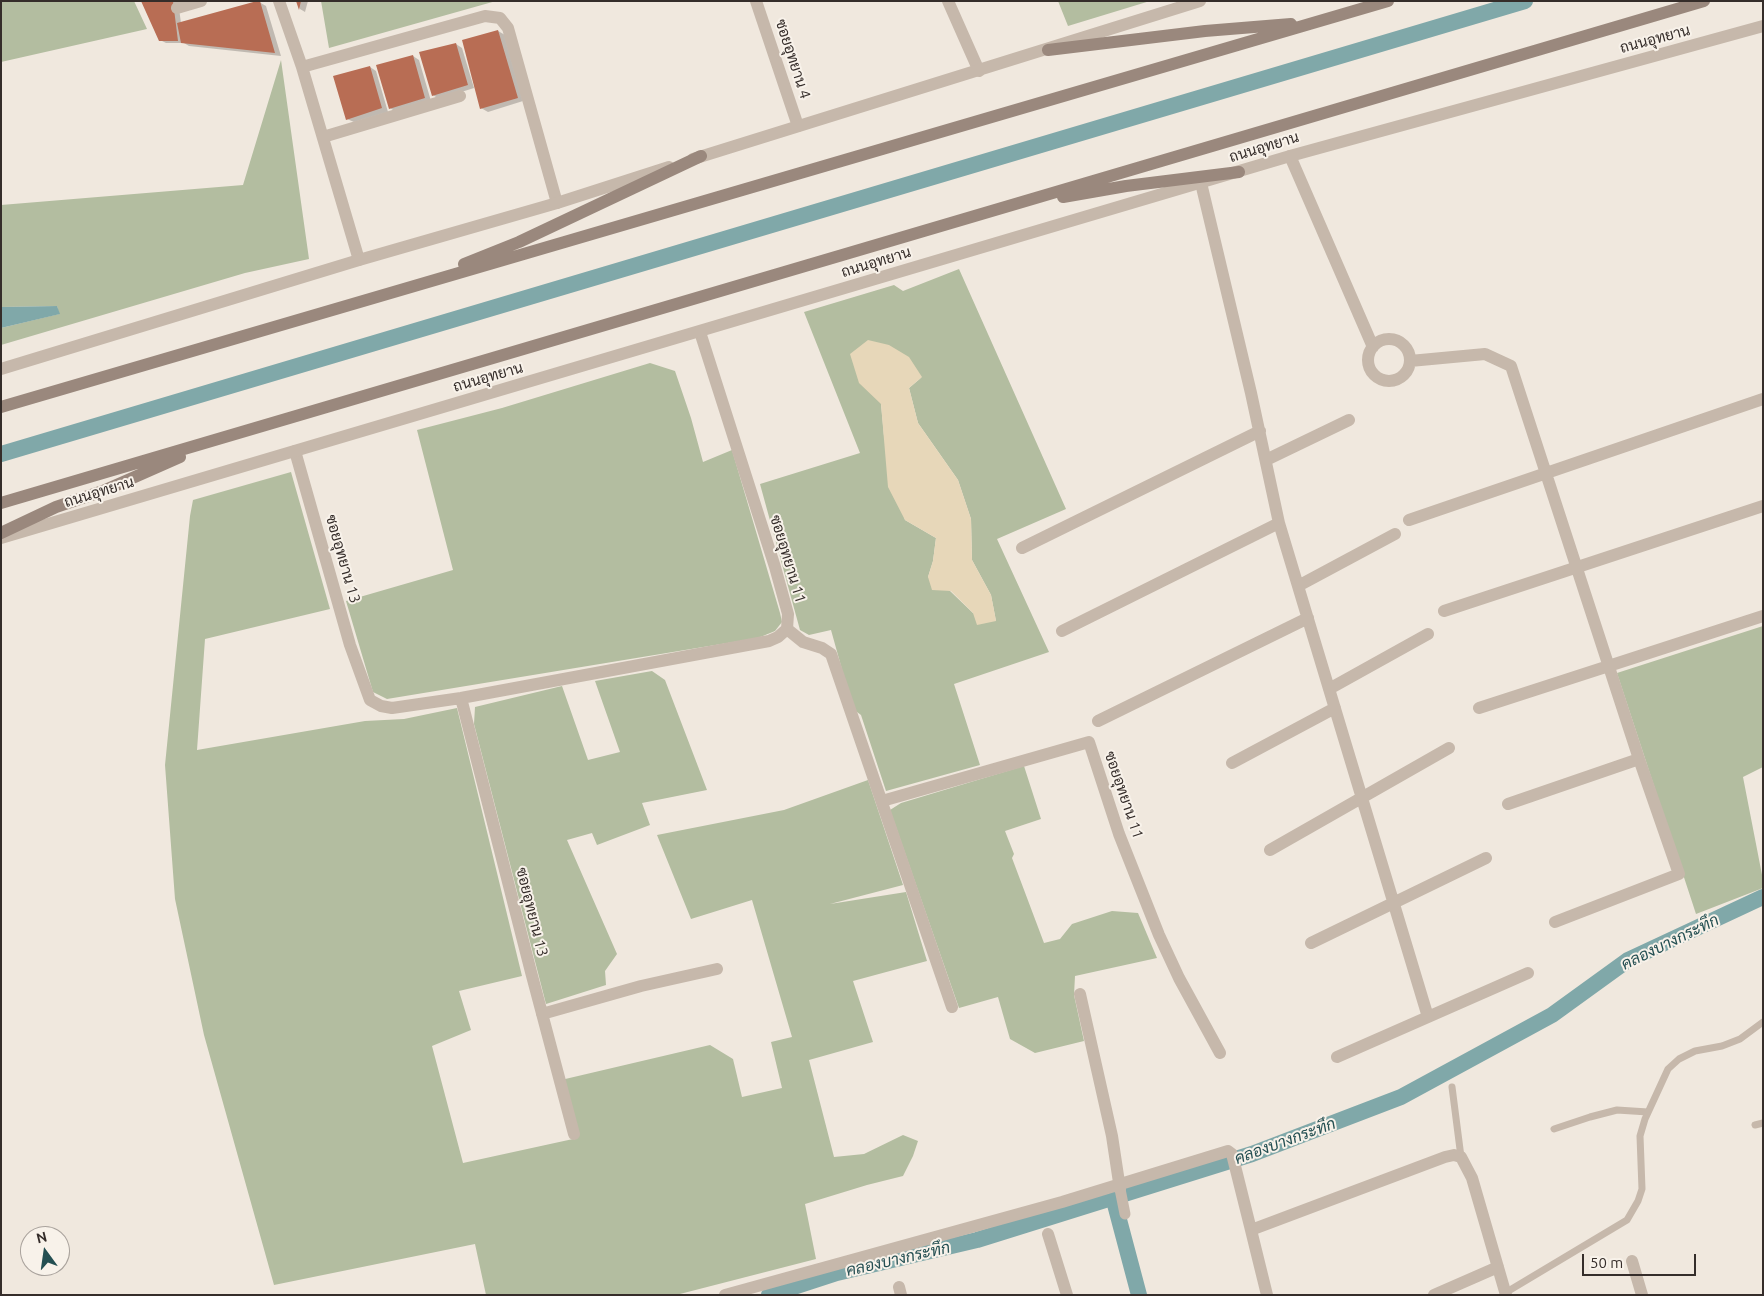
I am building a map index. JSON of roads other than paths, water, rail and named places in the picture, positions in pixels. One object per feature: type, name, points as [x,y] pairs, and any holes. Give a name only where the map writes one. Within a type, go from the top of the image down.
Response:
[{"type":"main road","points":[[1,407],[1388,1]]},
{"type":"main road","name":"ถนนอุทยาน","points":[[1,502],[1704,1]]},
{"type":"main road","points":[[1048,50],[1205,31],[1316,22]]},
{"type":"main road","points":[[401,290],[519,242],[701,156]]},
{"type":"main road","points":[[1003,208],[1126,186],[1239,172]]},
{"type":"main road","points":[[1,533],[56,507],[103,491],[178,458],[259,426]]},
{"type":"street","points":[[177,8],[201,1]]},
{"type":"street","points":[[279,1],[302,67],[359,260]]},
{"type":"street","name":"ซอยอุทยาน 4","points":[[756,1],[798,126]]},
{"type":"street","points":[[948,1],[979,71]]},
{"type":"street","points":[[1,369],[359,260],[557,203],[701,156],[1048,50],[1200,1]]},
{"type":"street","points":[[302,67],[485,16],[500,18],[508,28],[557,203]]},
{"type":"street","name":"ถนนอุทยาน","points":[[1,538],[1290,156],[1763,26]]},
{"type":"street","points":[[323,137],[460,96]]},
{"type":"street","points":[[1290,156],[1372,348]]},
{"type":"street","points":[[1201,183],[1260,431],[1279,523],[1428,1017]]},
{"type":"street","name":"ซอยอุทยาน 11","points":[[700,332],[775,567],[788,614],[787,629]]},
{"type":"street","points":[[1388,339],[1398,341],[1406,346],[1410,355],[1410,365],[1406,373],[1398,379],[1389,381],[1380,379],[1373,373],[1369,365],[1369,356],[1372,348],[1379,342],[1388,339]]},
{"type":"street","points":[[1410,361],[1485,354],[1511,366],[1678,874],[1555,922]]},
{"type":"street","points":[[1409,520],[1763,399]]},
{"type":"street","points":[[1266,460],[1349,420]]},
{"type":"street","points":[[1022,548],[1260,431]]},
{"type":"street","name":"ซอยอุทยาน 13","points":[[295,451],[350,645],[370,700],[381,706],[392,708],[461,698],[769,641],[778,637],[787,629]]},
{"type":"street","points":[[1444,611],[1763,506]]},
{"type":"street","points":[[1062,631],[1279,523]]},
{"type":"street","points":[[1298,586],[1394,534]]},
{"type":"street","points":[[1479,708],[1763,616]]},
{"type":"street","points":[[1098,721],[1308,618]]},
{"type":"street","points":[[787,629],[803,642],[822,648],[830,654],[952,1007]]},
{"type":"street","points":[[1329,689],[1428,634]]},
{"type":"street","name":"ซอยอุทยาน 13","points":[[461,698],[574,1134]]},
{"type":"street","points":[[1232,762],[1335,708]]},
{"type":"street","name":"ซอยอุทยาน 11","points":[[882,801],[1089,742],[1119,834],[1159,934],[1179,978],[1220,1053]]},
{"type":"street","points":[[1270,850],[1449,748]]},
{"type":"street","points":[[1508,804],[1639,759]]},
{"type":"street","points":[[1311,943],[1486,858]]},
{"type":"street","points":[[542,1014],[641,986],[717,968]]},
{"type":"street","points":[[1337,1057],[1528,973]]},
{"type":"street","points":[[1080,994],[1112,1136],[1125,1214]]},
{"type":"street","points":[[726,1295],[1120,1186],[1228,1151],[1233,1159],[1267,1295]]},
{"type":"street","points":[[1251,1230],[1444,1157],[1454,1155],[1462,1158],[1468,1167],[1505,1294]]},
{"type":"street","points":[[1048,1234],[1067,1295]]},
{"type":"street","points":[[1632,1261],[1642,1295]]},
{"type":"street","points":[[1434,1295],[1498,1267]]},
{"type":"lane","points":[[1505,1294],[1627,1220],[1638,1202],[1642,1189],[1640,1136],[1648,1112],[1668,1069],[1679,1059],[1695,1051],[1722,1046],[1740,1039],[1763,1022]]},
{"type":"lane","points":[[1452,1087],[1462,1158]]},
{"type":"lane","points":[[1554,1129],[1617,1110],[1648,1112]]},
{"type":"water","points":[[57,306],[60,314],[1,328],[1,307]]},
{"type":"waterway","points":[[1,454],[1525,1]]},
{"type":"waterway","name":"คลองบางกระทึก","points":[[769,1295],[837,1273],[977,1240],[1252,1154],[1401,1097],[1552,1015],[1628,960],[1763,897]]},
{"type":"waterway","points":[[1113,1197],[1139,1295]]}]
